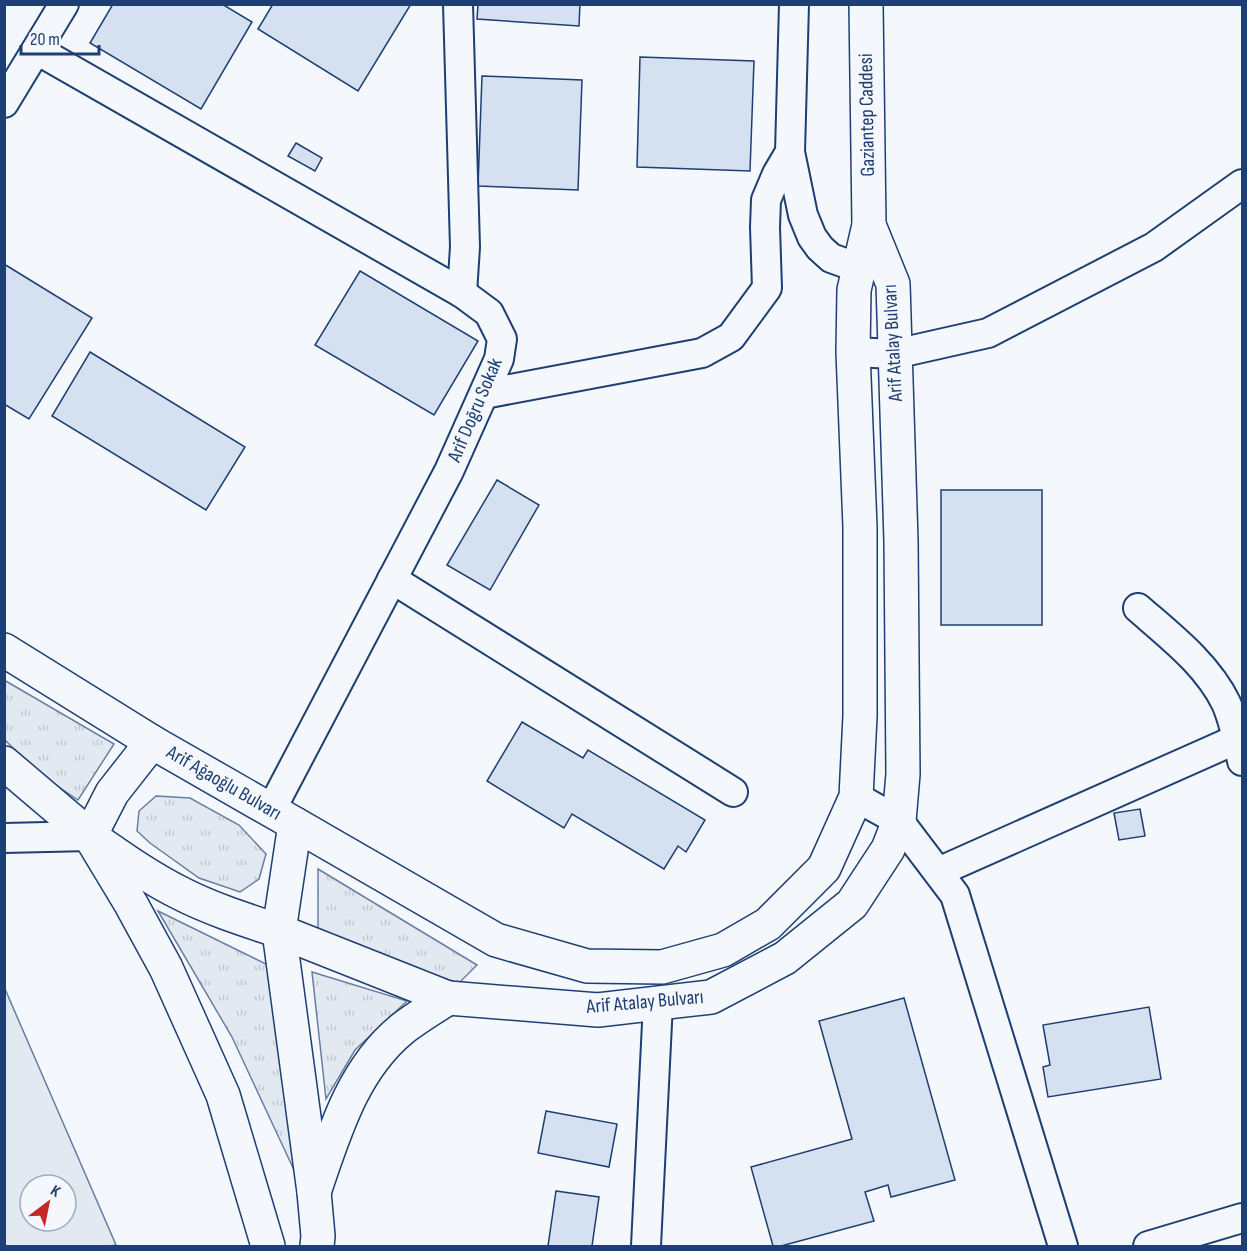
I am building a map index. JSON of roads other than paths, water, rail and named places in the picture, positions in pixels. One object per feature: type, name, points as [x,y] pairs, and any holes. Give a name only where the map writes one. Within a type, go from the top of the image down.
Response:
[{"type":"main road","name":"Gaziantep Caddesi","points":[[866,4],[869,225]]},
{"type":"main road","name":"Arif Atalay Bulvarı","points":[[283,817],[496,940],[587,966],[662,966],[723,950],[768,924],[824,868],[856,797],[860,716],[860,539],[853,352],[855,290],[869,225]]},
{"type":"main road","name":"Arif Atalay Bulvarı","points":[[90,836],[138,869],[181,893],[448,998],[598,1010],[658,1003],[711,996],[785,958],[852,904],[888,849],[899,821],[903,774],[901,553],[893,284],[869,225]]},
{"type":"main road","name":"Arif Ağaoğlu Bulvarı","points":[[4,650],[152,742],[283,817],[279,931],[314,1192],[317,1246]]},
{"type":"main road","points":[[90,836],[112,793],[152,742]]},
{"type":"main road","points":[[4,763],[90,836],[166,968],[223,1095],[268,1246]]},
{"type":"main road","points":[[314,1192],[344,1107],[356,1085],[374,1060],[401,1030],[448,998]]},
{"type":"street","points":[[8,90],[37,50],[64,4]]},
{"type":"street","points":[[458,4],[465,247],[462,293]]},
{"type":"street","points":[[794,4],[790,152],[803,215],[812,237],[820,248],[831,258],[859,268]]},
{"type":"street","name":"Arif Doğru Sokak","points":[[37,50],[462,293],[489,313],[502,339],[499,359],[450,471],[392,579],[283,817]]},
{"type":"street","points":[[484,394],[702,353],[730,337],[767,288],[766,200],[790,152]]},
{"type":"street","points":[[853,352],[895,354],[988,333],[1154,247],[1242,184]]},
{"type":"street","points":[[392,579],[733,792]]},
{"type":"street","points":[[938,872],[1239,750],[1226,704],[1211,679],[1179,643],[1138,608]]},
{"type":"street","points":[[856,797],[899,821],[955,895],[1063,1246]]},
{"type":"street","points":[[4,838],[90,836]]},
{"type":"street","points":[[646,1246],[658,1003]]},
{"type":"street","points":[[1148,1246],[1242,1218]]}]
